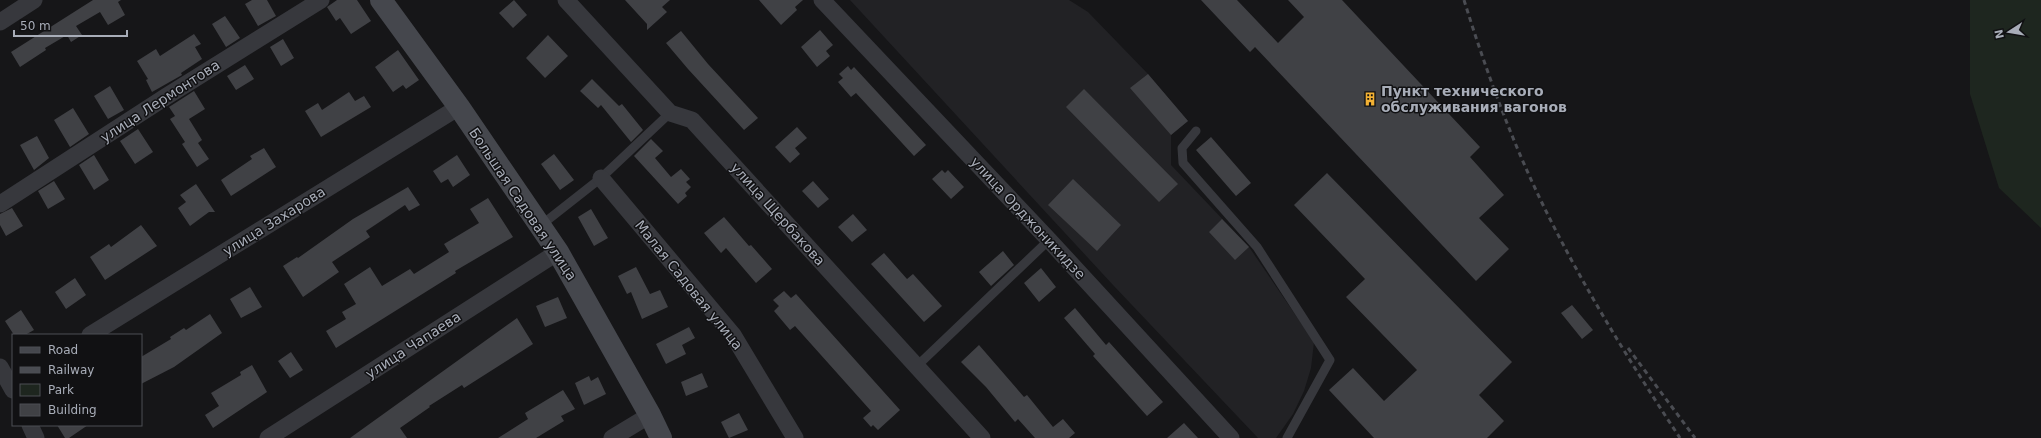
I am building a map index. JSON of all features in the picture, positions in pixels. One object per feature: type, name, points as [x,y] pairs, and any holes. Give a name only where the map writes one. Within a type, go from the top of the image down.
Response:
[{"type":"main road","name":"Большая Садовая улица","points":[[381,0],[459,107],[558,252],[650,415],[661,438]]},
{"type":"street","points":[[0,22],[34,0]]},
{"type":"street","name":"улица Лермонтова","points":[[0,204],[167,96],[321,0]]},
{"type":"street","name":"улица Щербакова","points":[[566,0],[670,113],[692,120],[982,438]]},
{"type":"street","name":"улица Орджоникидзе","points":[[822,0],[1049,240],[1231,438]]},
{"type":"street","name":"улица Захарова","points":[[92,334],[459,107]]},
{"type":"street","name":"Малая Садовая улица","points":[[601,178],[733,335],[795,438]]},
{"type":"street","name":"улица Чапаева","points":[[268,438],[558,252]]},
{"type":"street","points":[[0,367],[9,387]]},
{"type":"street","points":[[612,438],[650,415]]},
{"type":"street","points":[[30,426],[36,438]]},
{"type":"lane","points":[[540,226],[601,178],[670,113]]},
{"type":"lane","points":[[1196,131],[1182,148],[1183,163],[1257,247],[1330,360],[1287,438]]},
{"type":"lane","points":[[917,366],[1049,240]]},
{"type":"shaded area","points":[[850,0],[1069,0],[1088,12],[1148,74],[1188,121],[1171,135],[1171,165],[1249,247],[1314,342],[1311,368],[1304,391],[1293,414],[1276,438],[1258,438],[1113,285]]},
{"type":"green space","points":[[1970,0],[2041,0],[2041,228],[1999,188],[1970,94]]},
{"type":"building","points":[[93,0],[121,0],[118,2],[125,15],[108,25],[100,12],[76,26],[82,35],[71,42],[67,35],[45,48],[46,50],[20,67],[11,52]]},
{"type":"building","points":[[252,0],[267,0],[276,16],[258,26],[245,4]]},
{"type":"building","points":[[337,0],[357,0],[371,21],[351,34],[340,18],[336,21],[327,7]]},
{"type":"building","points":[[514,0],[527,15],[513,28],[499,13]]},
{"type":"building","points":[[625,0],[670,0],[662,7],[667,12],[647,30],[647,24]]},
{"type":"building","points":[[759,0],[803,0],[795,7],[797,10],[781,25]]},
{"type":"building","name":"Пункт технического обслуживания вагонов","points":[[1201,0],[1237,0],[1278,43],[1304,17],[1288,0],[1342,0],[1480,147],[1470,157],[1504,195],[1479,218],[1509,249],[1476,281],[1255,47],[1250,52]]},
{"type":"building","points":[[225,16],[240,38],[226,47],[212,24]]},
{"type":"building","points":[[820,30],[833,45],[826,51],[830,56],[817,67],[801,47]]},
{"type":"building","points":[[681,31],[708,64],[758,118],[744,130],[666,43]]},
{"type":"building","points":[[194,34],[201,44],[195,47],[202,59],[181,73],[182,75],[152,92],[146,80],[148,79],[137,61],[156,49],[160,56]]},
{"type":"building","points":[[548,35],[568,56],[545,78],[526,58]]},
{"type":"building","points":[[283,39],[294,58],[281,66],[270,47]]},
{"type":"building","points":[[398,50],[419,80],[406,89],[403,85],[393,92],[375,67]]},
{"type":"building","points":[[245,65],[254,79],[236,90],[227,76]]},
{"type":"building","points":[[848,66],[851,70],[854,67],[926,145],[914,156],[856,93],[851,97],[838,82],[843,78],[839,74]]},
{"type":"building","points":[[1148,74],[1188,121],[1171,135],[1130,88]]},
{"type":"building","points":[[592,79],[619,106],[622,104],[643,130],[631,142],[601,105],[598,108],[580,91]]},
{"type":"building","points":[[110,86],[124,110],[108,119],[94,96]]},
{"type":"building","points":[[1084,89],[1178,184],[1159,202],[1066,107]]},
{"type":"building","points":[[194,91],[205,109],[189,119],[202,140],[198,143],[209,159],[197,167],[182,144],[185,142],[170,119],[175,116],[169,107]]},
{"type":"building","points":[[349,92],[355,101],[364,96],[371,107],[321,137],[305,111],[318,103],[322,110]]},
{"type":"building","points":[[73,108],[89,134],[70,147],[54,120]]},
{"type":"building","points":[[797,127],[807,138],[795,148],[800,154],[790,163],[775,147]]},
{"type":"building","points":[[138,129],[153,152],[135,164],[120,141]]},
{"type":"building","points":[[37,136],[49,158],[34,170],[20,145]]},
{"type":"building","points":[[1211,137],[1251,183],[1236,196],[1196,150]]},
{"type":"building","points":[[651,139],[663,151],[655,158],[671,177],[681,169],[690,179],[686,182],[691,187],[685,193],[687,196],[678,204],[634,156]]},
{"type":"building","points":[[264,148],[276,167],[231,196],[221,180],[252,159],[250,156]]},
{"type":"building","points":[[554,154],[574,180],[560,190],[541,164]]},
{"type":"building","points":[[94,155],[109,180],[94,190],[79,165]]},
{"type":"building","points":[[457,155],[470,175],[453,187],[448,179],[441,183],[433,171]]},
{"type":"building","points":[[942,170],[945,173],[948,170],[964,187],[951,199],[932,179]]},
{"type":"building","points":[[1327,173],[1512,362],[1479,395],[1504,421],[1487,438],[1374,438],[1329,390],[1353,368],[1384,401],[1417,370],[1346,297],[1365,279],[1294,205]]},
{"type":"building","points":[[1073,179],[1121,225],[1097,251],[1048,205]]},
{"type":"building","points":[[54,181],[65,199],[48,209],[38,191]]},
{"type":"building","points":[[813,181],[829,199],[818,208],[802,191]]},
{"type":"building","points":[[196,184],[215,212],[209,212],[190,226],[178,208],[186,202],[180,195]]},
{"type":"building","points":[[408,187],[420,205],[409,211],[405,205],[366,231],[370,237],[332,262],[339,272],[303,297],[283,266],[297,257],[298,258],[353,219]]},
{"type":"building","points":[[488,198],[513,237],[455,271],[456,273],[336,348],[326,331],[346,319],[342,312],[356,304],[344,284],[370,267],[382,286],[410,269],[414,274],[449,252],[444,244],[479,223],[470,209]]},
{"type":"building","points":[[12,208],[23,226],[6,236],[0,225],[0,214]]},
{"type":"building","points":[[591,209],[608,238],[594,246],[578,217]]},
{"type":"building","points":[[853,214],[867,230],[852,242],[838,227]]},
{"type":"building","points":[[724,217],[749,246],[751,245],[772,269],[756,283],[726,248],[721,253],[704,233]]},
{"type":"building","points":[[1222,219],[1249,247],[1235,260],[1209,232]]},
{"type":"building","points":[[141,225],[157,246],[105,280],[90,257],[109,244],[111,247]]},
{"type":"building","points":[[1003,251],[1014,265],[991,286],[979,272]]},
{"type":"building","points":[[884,253],[907,279],[913,274],[942,306],[924,322],[871,264]]},
{"type":"building","points":[[636,267],[650,294],[660,290],[668,307],[642,319],[631,292],[627,294],[618,276]]},
{"type":"building","points":[[1041,268],[1056,287],[1039,302],[1024,283]]},
{"type":"building","points":[[75,278],[86,295],[66,309],[55,292]]},
{"type":"building","points":[[250,287],[262,307],[241,318],[230,299]]},
{"type":"building","points":[[784,291],[791,298],[796,294],[900,410],[878,430],[873,425],[871,427],[863,418],[871,411],[795,326],[790,330],[774,311],[779,306],[773,300]]},
{"type":"building","points":[[558,297],[567,318],[545,327],[536,306]]},
{"type":"building","points":[[1572,305],[1593,330],[1582,339],[1561,313]]},
{"type":"building","points":[[1075,308],[1106,345],[1109,342],[1163,402],[1147,416],[1093,356],[1095,354],[1064,318]]},
{"type":"building","points":[[21,310],[34,330],[27,334],[13,334],[5,321]]},
{"type":"building","points":[[210,314],[222,333],[174,367],[142,383],[142,356],[171,339],[170,337],[184,328],[186,330]]},
{"type":"building","points":[[517,318],[533,344],[464,388],[462,385],[429,406],[430,407],[400,428],[407,438],[350,438]]},
{"type":"building","points":[[689,327],[695,338],[682,345],[686,354],[666,364],[656,344]]},
{"type":"building","points":[[979,345],[1024,397],[1027,395],[1053,427],[1063,419],[1075,433],[1069,438],[1035,438],[1018,419],[1015,422],[986,387],[961,362]]},
{"type":"building","points":[[291,352],[303,370],[290,378],[278,361]]},
{"type":"building","points":[[252,365],[267,392],[213,428],[205,415],[219,406],[211,393],[241,375],[240,372]]},
{"type":"building","points":[[702,373],[708,387],[686,396],[681,382]]},
{"type":"building","points":[[589,376],[591,381],[598,377],[606,394],[584,405],[575,383]]},
{"type":"building","points":[[563,390],[575,409],[561,416],[564,421],[536,438],[498,438],[528,419],[525,413]]},
{"type":"building","points":[[739,413],[748,430],[729,438],[721,422]]},
{"type":"building","points":[[1184,423],[1198,438],[1167,438]]},
{"type":"building","points":[[58,426],[87,426],[69,438],[65,438]]},
{"type":"railway","points":[[1464,0],[1500,106],[1545,209],[1576,268],[1609,325],[1680,438]]},
{"type":"railway","points":[[1628,348],[1695,438]]},
{"type":"place","name":"Пункт технического обслуживания вагонов","points":[[1370,99]]}]
